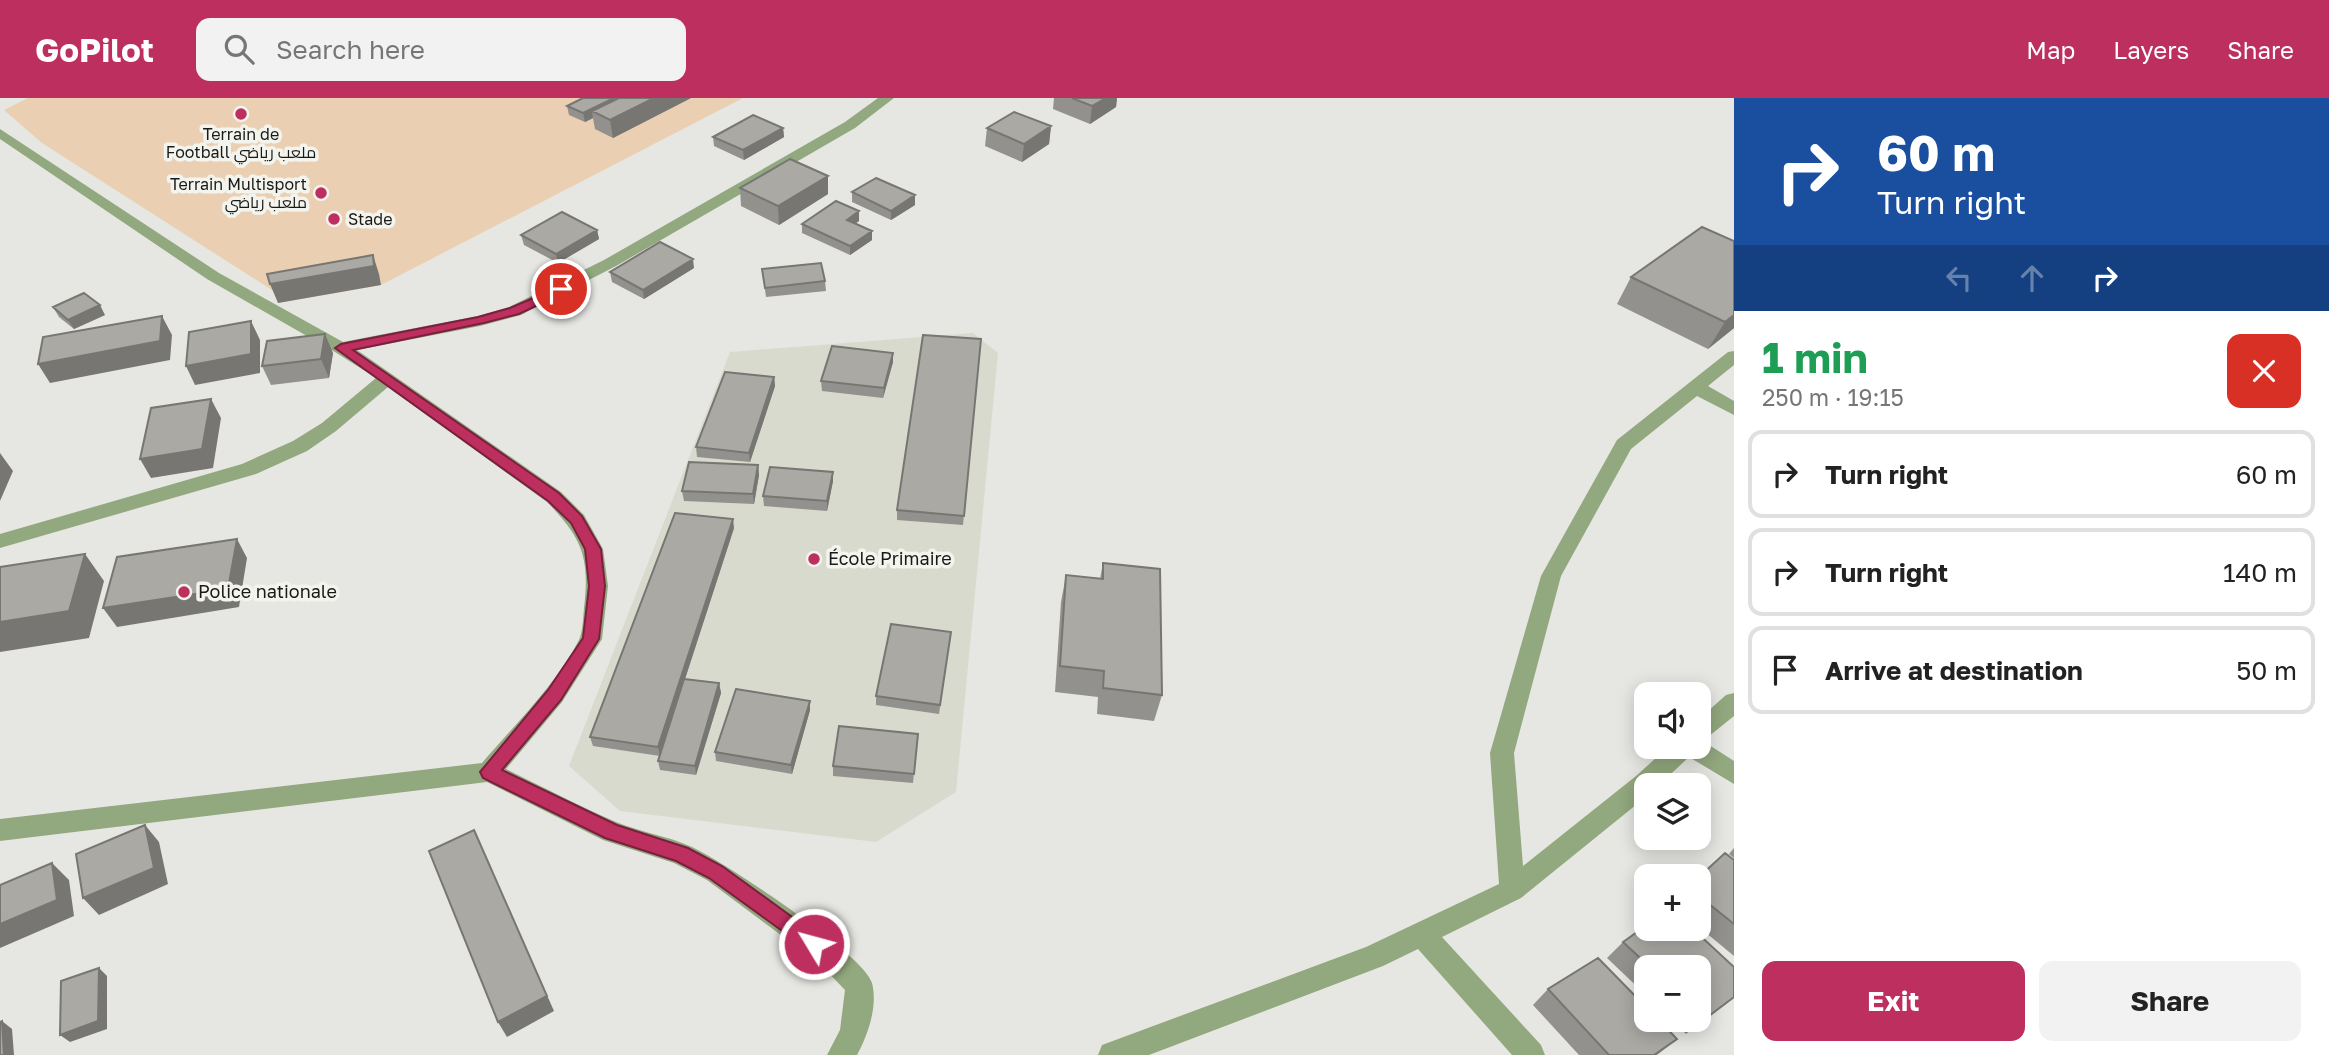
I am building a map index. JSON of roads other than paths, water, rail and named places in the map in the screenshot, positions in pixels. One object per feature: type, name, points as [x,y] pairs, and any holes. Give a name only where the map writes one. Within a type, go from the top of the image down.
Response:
[{"type":"street","points":[[341,348],[480,321],[514,311],[610,263],[850,125],[887,98]]},
{"type":"street","points":[[4,143],[213,276],[341,348],[388,378],[554,497],[577,520],[593,549],[597,586],[591,639],[554,695],[489,772]]},
{"type":"street","points":[[1512,890],[1502,753],[1551,576],[1624,445],[1734,356]]},
{"type":"street","points":[[0,541],[192,487],[249,468],[300,446],[340,419],[388,378]]},
{"type":"street","points":[[1695,387],[1734,410]]},
{"type":"street","points":[[1711,722],[1734,702]]},
{"type":"street","points":[[1112,1055],[1373,957],[1512,890],[1646,783],[1671,759]]},
{"type":"street","points":[[1711,759],[1734,774]]},
{"type":"street","points":[[0,830],[489,772],[612,832],[681,854],[716,872],[831,956],[859,985],[859,1010],[854,1038],[841,1055]]},
{"type":"street","points":[[1422,934],[1531,1055]]},
{"type":"place","name":"Terrain de Football ملعب رياضي","points":[[241,114]]},
{"type":"place","name":"Terrain Multisport ملعب رياضي","points":[[321,193]]},
{"type":"place","name":"Stade","points":[[334,219]]},
{"type":"place","name":"École Primaire","points":[[814,559]]},
{"type":"place","name":"Police nationale","points":[[184,592]]}]
